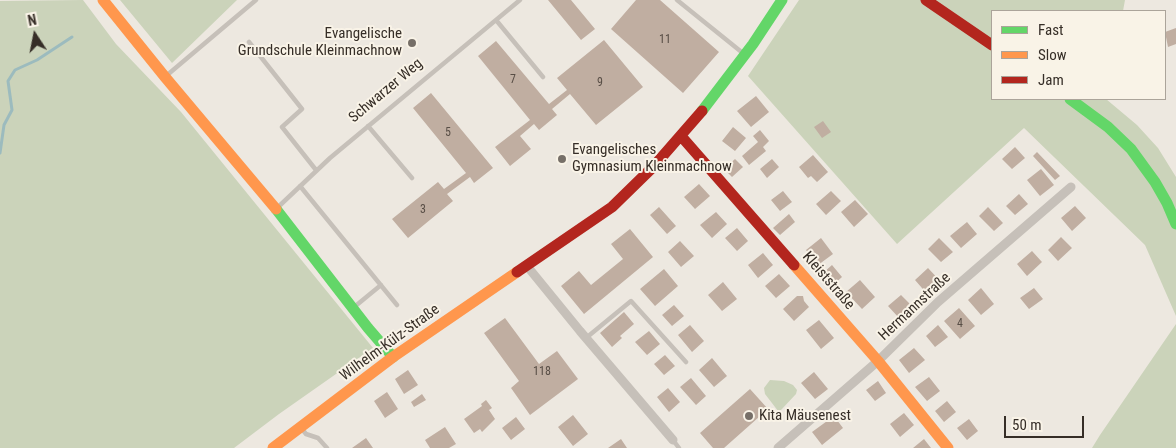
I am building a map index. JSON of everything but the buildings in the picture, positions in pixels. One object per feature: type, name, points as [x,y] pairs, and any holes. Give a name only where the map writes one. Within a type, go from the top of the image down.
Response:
[{"type":"street","points":[[103,0],[276,209],[352,308],[394,357]]},
{"type":"street","name":"Wilhelm-Külz-Straße","points":[[274,448],[394,357],[612,207],[654,166],[713,99],[782,0]]},
{"type":"street","points":[[926,0],[991,44]]},
{"type":"street","points":[[1071,100],[1108,127],[1131,149],[1155,182],[1176,224]]},
{"type":"street","name":"Kleiststraße","points":[[682,136],[878,361],[948,448]]},
{"type":"street","name":"Hermannstraße","points":[[778,448],[878,361],[938,302],[1071,187]]},
{"type":"street","points":[[527,266],[673,440]]},
{"type":"lane","points":[[165,77],[256,0]]},
{"type":"lane","name":"Schwarzer Weg","points":[[276,209],[316,170],[520,0]]},
{"type":"lane","points":[[677,0],[745,55]]},
{"type":"lane","points":[[496,20],[543,77]]},
{"type":"lane","points":[[249,42],[302,109],[282,127],[316,170]]},
{"type":"lane","points":[[368,126],[412,178]]},
{"type":"lane","points":[[300,186],[397,305]]},
{"type":"lane","points":[[352,308],[381,285]]},
{"type":"lane","points":[[586,338],[632,301],[686,362]]},
{"type":"lane","points":[[301,428],[307,434],[318,438],[327,448]]},
{"type":"lane","points":[[673,440],[679,448]]},
{"type":"green space","points":[[83,0],[116,44],[181,112],[373,348],[234,448],[0,448],[0,1]]},
{"type":"green space","points":[[120,0],[237,0],[172,63]]},
{"type":"green space","points":[[799,0],[1125,0],[1123,10],[991,10],[991,100],[1107,100],[1137,125],[1158,148],[1176,177],[1176,316],[1145,245],[1024,128],[897,244],[748,76]]},
{"type":"green space","points":[[1176,324],[1176,448],[1092,448],[1100,435]]},
{"type":"green space","points":[[770,380],[784,381],[793,385],[797,390],[796,394],[778,411],[765,394],[764,388]]},
{"type":"waterway","points":[[0,153],[4,125],[12,110],[8,81],[15,70],[37,60],[72,37]]},
{"type":"traffic: fast","points":[[702,111],[753,44],[782,0]]},
{"type":"traffic: fast","points":[[1071,100],[1108,127],[1131,149],[1155,182],[1176,224]]},
{"type":"traffic: fast","points":[[276,209],[368,328],[393,357]]},
{"type":"traffic: slow","points":[[103,0],[276,209]]},
{"type":"traffic: slow","points":[[794,265],[878,361],[948,448]]},
{"type":"traffic: slow","points":[[273,448],[393,357],[517,272]]},
{"type":"traffic: jam","points":[[926,0],[991,44]]},
{"type":"traffic: jam","points":[[517,272],[612,207],[654,166],[702,111]]},
{"type":"traffic: jam","points":[[681,136],[794,265]]},
{"type":"place","name":"Evangelische Grundschule Kleinmachnow","points":[[412,43]]},
{"type":"place","name":"Evangelisches Gymnasium Kleinmachnow","points":[[562,159]]},
{"type":"place","name":"Kita Mäusenest","points":[[749,416]]}]
